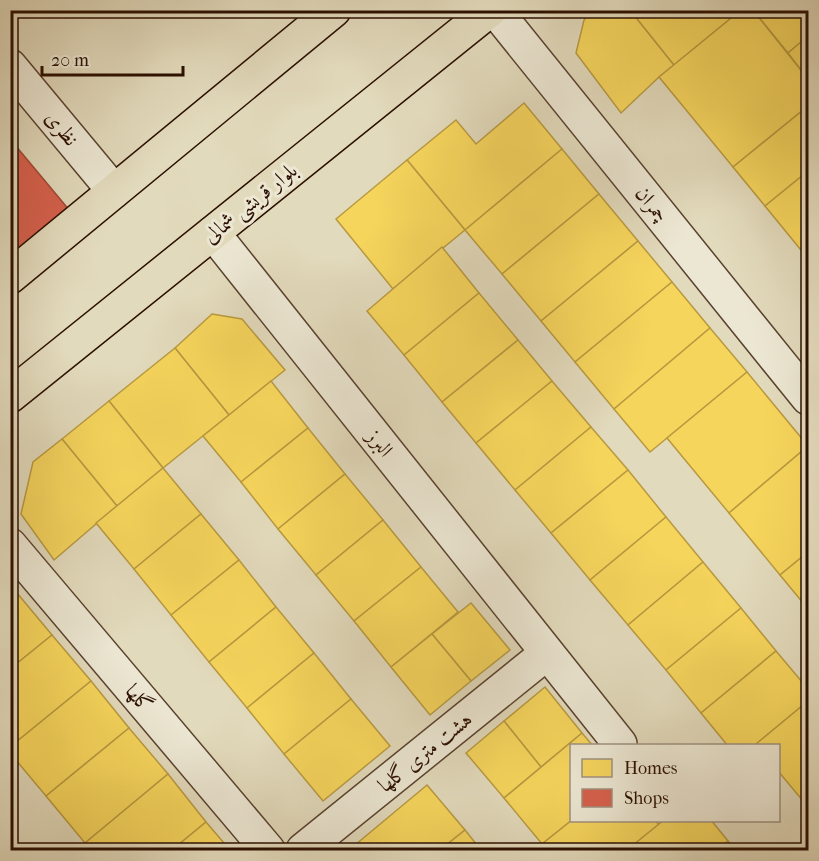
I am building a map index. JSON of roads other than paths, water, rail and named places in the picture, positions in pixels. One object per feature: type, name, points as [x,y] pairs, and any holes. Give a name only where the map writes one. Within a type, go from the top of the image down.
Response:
[{"type":"main road","points":[[10,277],[334,10]]},
{"type":"main road","name":"بلوار قریشی شمالی","points":[[10,396],[490,10]]},
{"type":"street","name":"چمران","points":[[495,10],[808,398]]},
{"type":"street","name":"نظری","points":[[10,66],[114,191]]},
{"type":"street","name":"البرز","points":[[213,233],[620,744]]},
{"type":"street","name":"گلها","points":[[10,545],[268,850]]},
{"type":"street","name":"هشت متری گلها","points":[[303,850],[547,653]]}]
